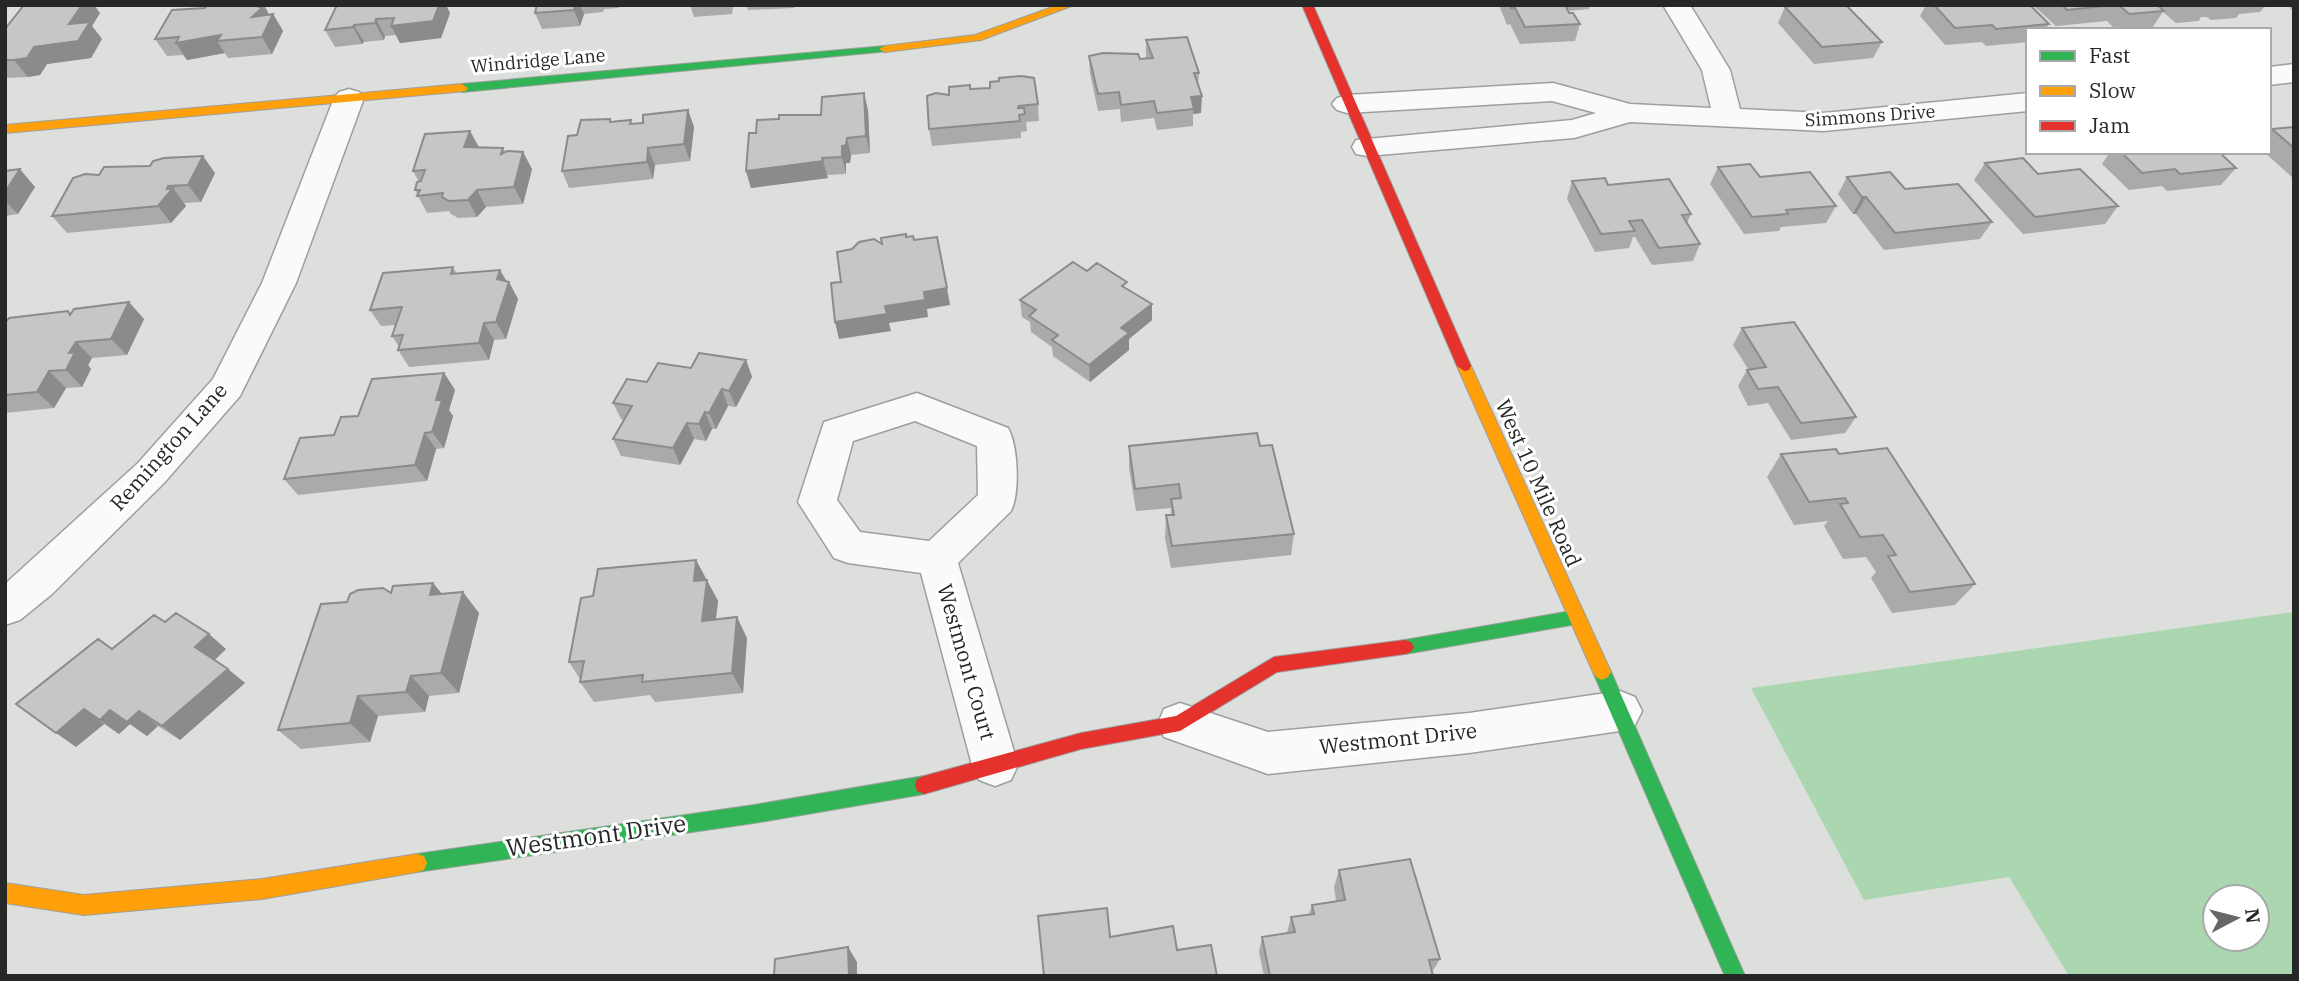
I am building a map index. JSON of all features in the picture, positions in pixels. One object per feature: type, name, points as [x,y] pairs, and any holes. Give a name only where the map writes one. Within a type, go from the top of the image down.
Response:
[{"type":"street","name":"Windridge Lane","points":[[5,129],[880,50],[977,38],[1069,5]]},
{"type":"street","name":"West 10 Mile Road","points":[[1307,5],[1520,495],[1620,712],[1735,976]]},
{"type":"street","points":[[1676,5],[1716,69],[1728,118]]},
{"type":"street","points":[[2271,76],[2294,73]]},
{"type":"street","name":"Simmons Drive","points":[[1348,104],[1553,92],[1629,113],[1852,121],[2026,102]]},
{"type":"street","name":"Remington Lane","points":[[5,608],[38,582],[151,473],[227,387],[279,283],[349,97]]},
{"type":"street","name":"Simmons Drive","points":[[1367,147],[1574,129],[1629,113]]},
{"type":"street","name":"Westmont Court","points":[[917,407],[995,438],[997,500],[937,559],[848,547],[817,502],[837,432],[917,407]]},
{"type":"street","name":"Westmont Court","points":[[937,559],[995,765]]},
{"type":"street","name":"Westmont Drive","points":[[5,893],[84,905],[262,889],[481,853],[754,814],[927,784],[1081,741],[1180,723],[1274,665],[1444,642],[1577,617]]},
{"type":"street","name":"Westmont Drive","points":[[1180,723],[1268,753],[1469,733],[1620,712]]},
{"type":"green space","points":[[2294,612],[2294,976],[2069,976],[2009,877],[1864,900],[1751,688]]},
{"type":"building","points":[[24,5],[82,5],[69,24],[90,22],[78,41],[34,47],[27,58],[5,60],[5,29]]},
{"type":"building","points":[[207,5],[260,5],[259,7],[263,7],[252,17],[273,14],[262,37],[217,41],[221,35],[176,43],[179,37],[155,39],[172,10],[205,8]]},
{"type":"building","points":[[337,5],[439,5],[433,21],[391,26],[394,18],[376,19],[375,23],[325,30]]},
{"type":"building","points":[[537,5],[575,5],[574,10],[535,13]]},
{"type":"building","points":[[1510,5],[1565,5],[1580,24],[1525,27],[1515,8]]},
{"type":"building","points":[[1846,5],[1882,42],[1822,47],[1785,7]]},
{"type":"building","points":[[1934,5],[2030,5],[2049,24],[1996,29],[1992,25],[1955,28]]},
{"type":"building","points":[[2062,5],[2112,5],[2067,10]]},
{"type":"building","points":[[2119,5],[2157,5],[2164,11],[2129,14]]},
{"type":"building","points":[[1187,37],[1199,73],[1194,73],[1202,96],[1191,97],[1194,109],[1157,113],[1154,101],[1121,105],[1119,92],[1098,94],[1089,56],[1103,53],[1138,54],[1140,59],[1153,58],[1146,40]]},
{"type":"building","points":[[999,78],[1034,78],[1038,104],[1019,106],[1018,108],[1024,108],[1025,114],[1019,115],[1020,121],[929,129],[927,96],[936,93],[949,95],[949,87],[970,85],[970,89],[990,88],[990,82],[999,81]]},
{"type":"building","points":[[864,93],[866,136],[847,138],[846,145],[842,146],[842,157],[746,171],[749,133],[756,133],[757,120],[779,119],[779,115],[821,115],[822,97]]},
{"type":"building","points":[[688,110],[684,144],[648,148],[647,162],[562,171],[568,136],[577,135],[581,120],[631,120],[630,124],[643,123],[643,115]]},
{"type":"building","points":[[2294,127],[2294,148],[2272,129]]},
{"type":"building","points":[[470,131],[464,147],[503,148],[501,154],[507,151],[523,152],[514,187],[477,190],[468,200],[449,201],[442,197],[443,193],[417,196],[420,190],[415,190],[417,182],[421,181],[425,170],[413,171],[425,134]]},
{"type":"building","points":[[2123,154],[2221,154],[2236,168],[2180,174],[2175,169],[2142,173]]},
{"type":"building","points":[[203,156],[188,185],[168,186],[167,189],[173,188],[158,206],[52,216],[73,178],[85,174],[99,175],[104,167],[150,166],[153,161],[164,158]]},
{"type":"building","points":[[2023,158],[2038,174],[2080,169],[2118,206],[2035,217],[1985,163]]},
{"type":"building","points":[[1750,164],[1760,177],[1810,172],[1836,206],[1786,210],[1788,214],[1752,217],[1718,167]]},
{"type":"building","points":[[20,169],[5,192],[5,171]]},
{"type":"building","points":[[1890,172],[1905,189],[1958,184],[1992,222],[1895,233],[1847,177]]},
{"type":"building","points":[[1605,178],[1608,185],[1669,179],[1691,214],[1682,215],[1700,244],[1659,248],[1642,220],[1629,221],[1635,231],[1601,234],[1572,181]]},
{"type":"building","points":[[906,234],[906,237],[913,236],[914,240],[937,237],[947,288],[924,292],[925,300],[885,306],[887,314],[835,322],[831,283],[841,282],[837,252],[852,249],[859,242],[874,239],[882,244],[881,238]]},
{"type":"building","points":[[1073,262],[1087,271],[1097,263],[1127,282],[1122,286],[1152,304],[1121,328],[1129,333],[1089,365],[1052,340],[1058,335],[1029,316],[1036,310],[1020,300]]},
{"type":"building","points":[[453,267],[451,274],[500,270],[497,279],[509,282],[496,322],[484,323],[479,343],[398,350],[403,335],[392,336],[402,307],[370,310],[383,273]]},
{"type":"building","points":[[129,302],[111,339],[76,342],[69,353],[75,352],[66,370],[49,371],[37,392],[5,395],[5,323],[9,318],[68,311],[70,315],[74,309]]},
{"type":"building","points":[[1794,322],[1856,417],[1801,423],[1778,387],[1758,389],[1747,370],[1766,367],[1742,328]]},
{"type":"building","points":[[699,353],[746,360],[729,391],[722,389],[709,413],[705,412],[699,424],[687,423],[673,448],[613,439],[632,406],[613,403],[627,379],[647,382],[658,363],[691,368]]},
{"type":"building","points":[[444,373],[436,400],[442,400],[432,432],[425,433],[415,465],[284,479],[300,438],[334,435],[341,417],[358,416],[372,379]]},
{"type":"building","points":[[1257,433],[1260,446],[1272,445],[1294,534],[1172,546],[1166,515],[1174,515],[1171,499],[1181,498],[1179,484],[1135,489],[1129,446]]},
{"type":"building","points":[[1887,448],[1975,584],[1910,592],[1888,556],[1896,555],[1883,535],[1860,537],[1840,504],[1848,503],[1845,498],[1809,502],[1781,454],[1836,449],[1839,454]]},
{"type":"building","points":[[696,560],[694,581],[707,580],[702,621],[737,617],[732,673],[642,682],[643,675],[580,682],[584,661],[569,662],[581,598],[593,596],[598,569]]},
{"type":"building","points":[[433,583],[430,595],[463,592],[441,673],[411,676],[406,692],[358,696],[350,723],[278,730],[321,604],[347,602],[350,594],[358,590],[383,588],[391,593],[393,586]]},
{"type":"building","points":[[176,613],[209,634],[195,647],[228,669],[162,726],[139,711],[127,722],[110,710],[100,720],[84,709],[56,733],[16,704],[98,639],[112,649],[154,615],[165,622]]},
{"type":"building","points":[[1410,859],[1440,959],[1429,960],[1433,976],[1270,976],[1262,937],[1295,932],[1291,917],[1314,914],[1312,905],[1345,900],[1339,870]]},
{"type":"building","points":[[1107,908],[1110,937],[1173,926],[1177,950],[1211,945],[1217,976],[1044,976],[1038,916]]},
{"type":"building","points":[[848,947],[849,976],[774,976],[775,959]]},
{"type":"traffic: fast","points":[[462,88],[885,49]]},
{"type":"traffic: fast","points":[[1405,647],[1577,617]]},
{"type":"traffic: fast","points":[[1602,672],[1735,976]]},
{"type":"traffic: fast","points":[[417,863],[754,814],[924,785]]},
{"type":"traffic: slow","points":[[885,49],[977,38],[1069,5]]},
{"type":"traffic: slow","points":[[5,129],[462,88]]},
{"type":"traffic: slow","points":[[1464,366],[1602,672]]},
{"type":"traffic: slow","points":[[5,893],[84,905],[262,889],[417,863]]},
{"type":"traffic: jam","points":[[1307,5],[1464,366]]},
{"type":"traffic: jam","points":[[924,785],[1081,741],[1180,723],[1274,665],[1405,647]]}]
